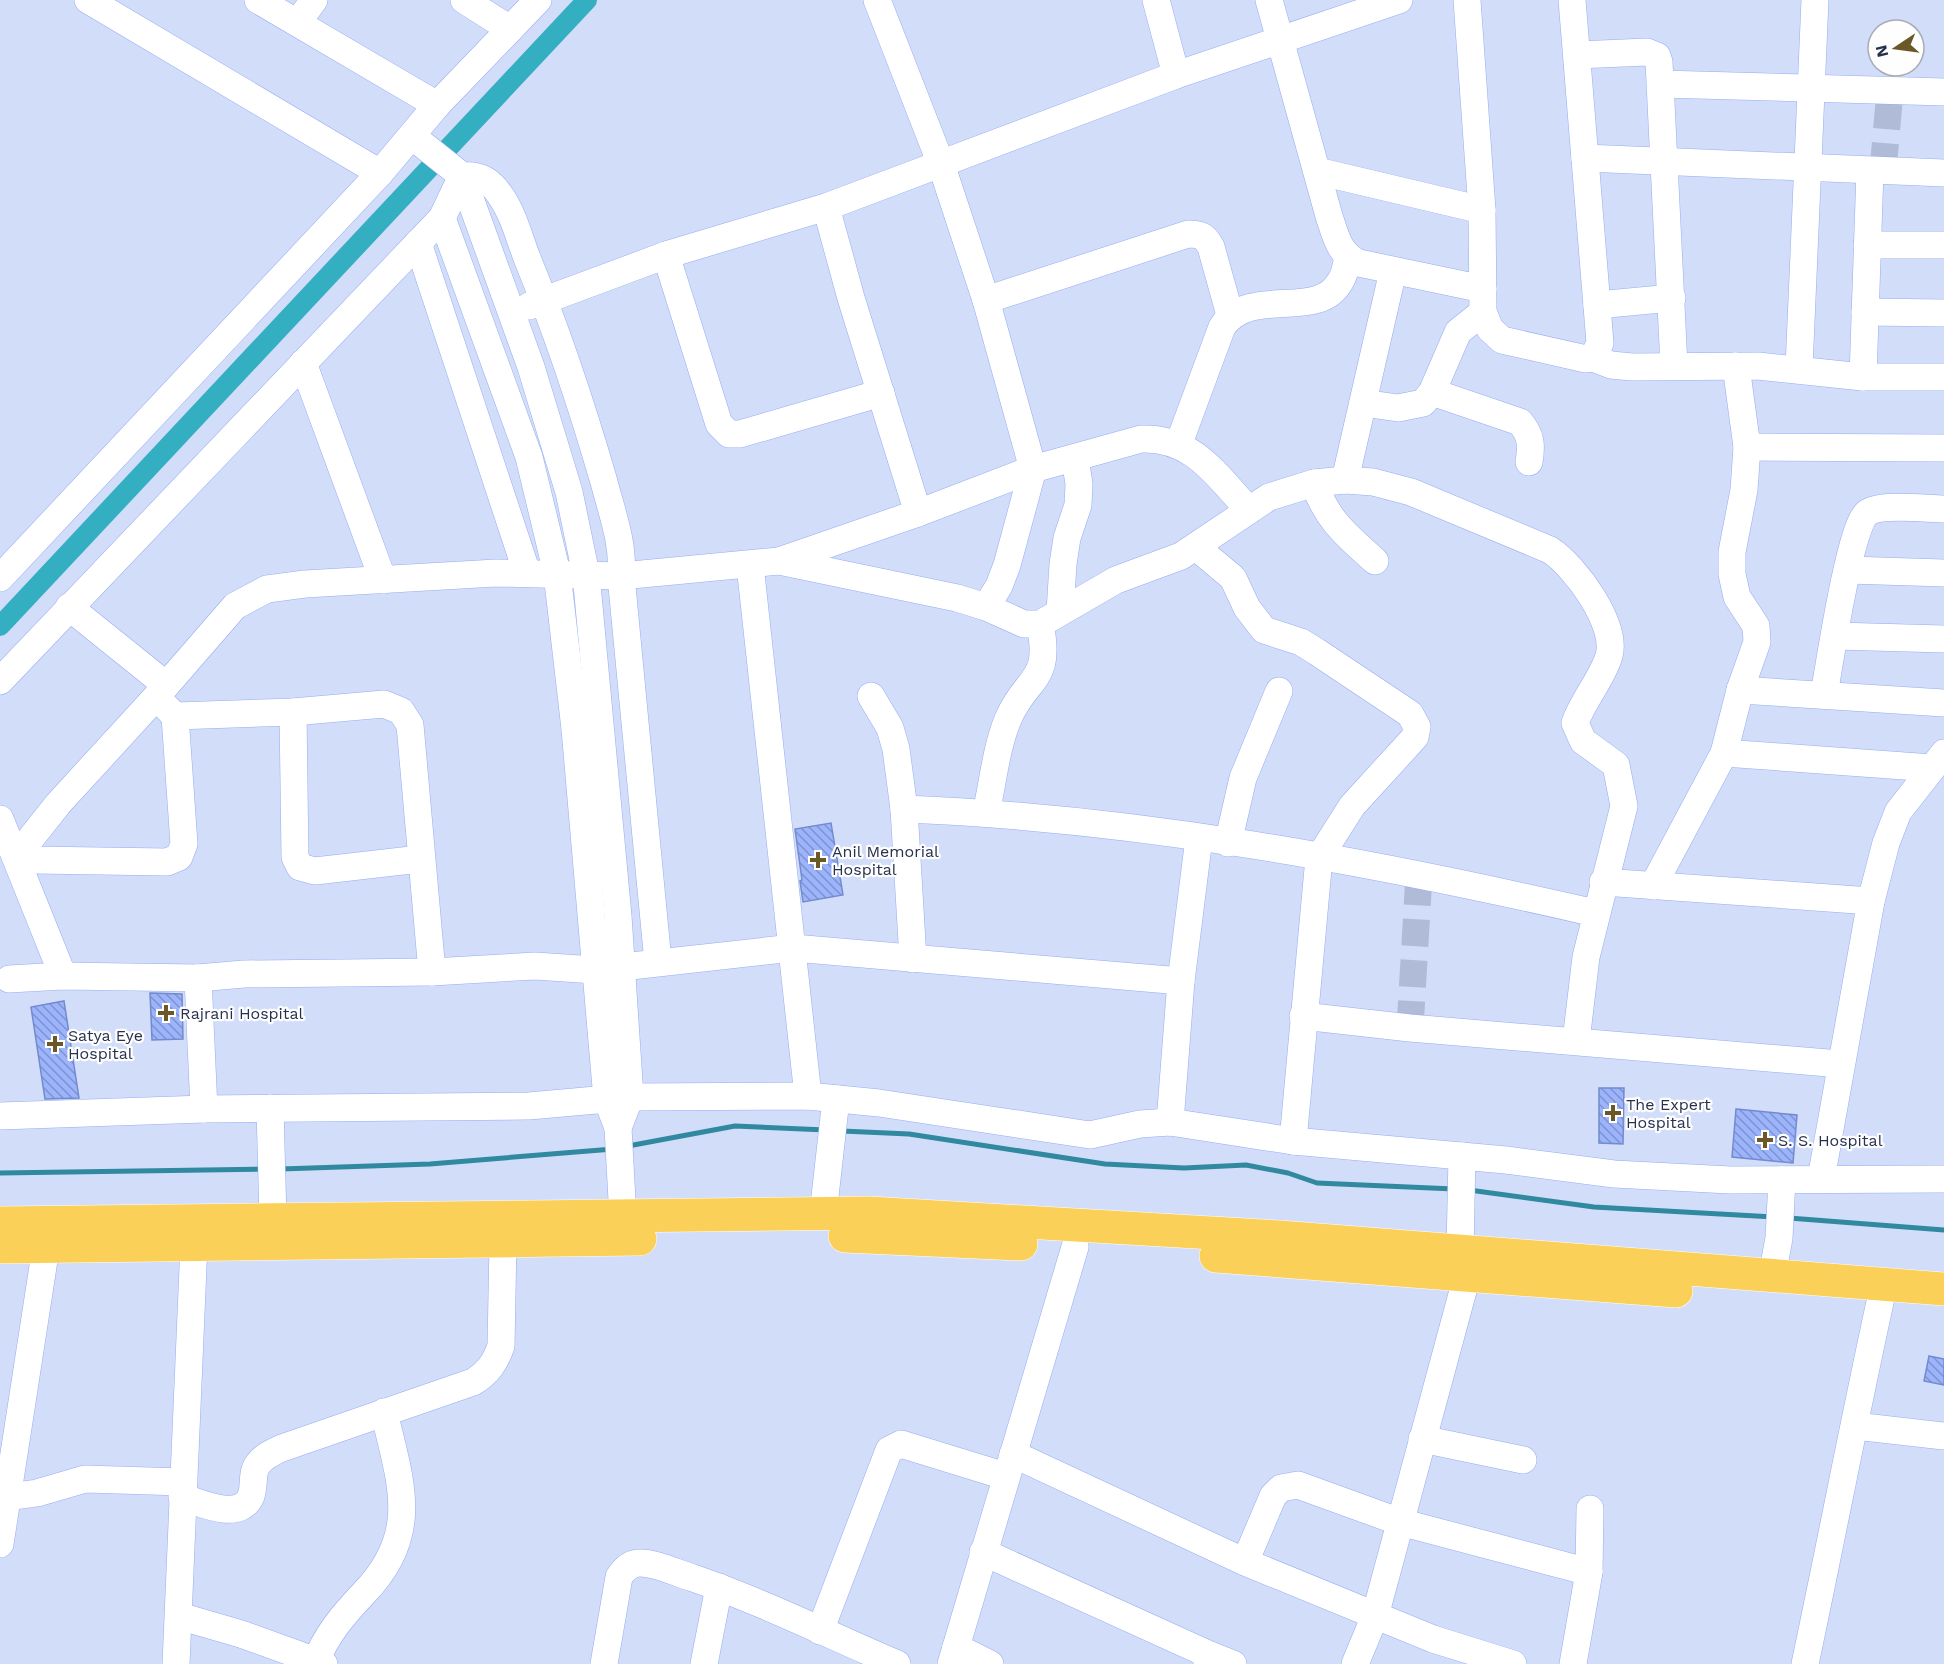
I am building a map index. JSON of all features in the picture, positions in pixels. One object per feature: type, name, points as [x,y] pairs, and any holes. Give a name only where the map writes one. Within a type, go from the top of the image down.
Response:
[{"type":"highway","points":[[0,1223],[273,1219],[622,1218],[823,1214],[946,1216],[1463,1263],[1881,1295],[1944,1289]]},
{"type":"highway","points":[[0,1247],[503,1243],[864,1236],[1772,1276],[1881,1295],[1944,1312]]},
{"type":"street","points":[[88,0],[380,173]]},
{"type":"street","points":[[258,0],[437,105]]},
{"type":"street","points":[[298,22],[314,0]]},
{"type":"street","points":[[464,0],[510,29]]},
{"type":"street","points":[[0,578],[380,173],[418,140],[437,105],[538,0]]},
{"type":"street","points":[[877,0],[940,164],[986,300],[1033,469],[1007,565],[999,586],[986,607]]},
{"type":"street","points":[[1156,0],[1176,75]]},
{"type":"street","points":[[1269,0],[1339,245],[1348,258],[1359,264],[1393,271],[1483,300]]},
{"type":"street","points":[[476,309],[498,306],[511,313],[666,255],[826,207],[1176,75],[1399,0]]},
{"type":"street","points":[[1467,0],[1482,210],[1483,300],[1490,329],[1502,340],[1622,366],[1799,368],[1863,376],[1944,377]]},
{"type":"street","points":[[1572,0],[1600,343],[1593,358]]},
{"type":"street","points":[[1799,368],[1815,0]]},
{"type":"street","points":[[1577,55],[1653,53],[1659,62],[1674,366]]},
{"type":"street","points":[[1660,84],[1944,92]]},
{"type":"street","points":[[418,140],[458,172],[484,179],[499,193],[545,301],[588,426],[620,545],[621,576],[658,962]]},
{"type":"street","points":[[1585,158],[1944,173]]},
{"type":"street","points":[[1317,171],[1482,210]]},
{"type":"street","points":[[1863,376],[1870,171]]},
{"type":"street","points":[[0,681],[442,218],[458,172]]},
{"type":"street","points":[[458,172],[531,367],[569,492],[586,574],[622,967],[618,1128],[622,1218]]},
{"type":"street","points":[[826,207],[850,298],[918,513]]},
{"type":"street","points":[[442,218],[529,457],[557,573],[575,729],[595,970],[619,1098]]},
{"type":"street","points":[[986,300],[1188,234],[1199,234],[1206,238],[1211,247],[1230,315]]},
{"type":"street","points":[[418,243],[527,573]]},
{"type":"street","points":[[1868,245],[1944,245]]},
{"type":"street","points":[[666,255],[719,424],[729,434],[740,434],[880,393]]},
{"type":"street","points":[[1179,443],[1222,327],[1230,315],[1255,306],[1320,299],[1333,291],[1342,280],[1348,258]]},
{"type":"street","points":[[1345,480],[1393,271]]},
{"type":"street","points":[[1597,305],[1672,298]]},
{"type":"street","points":[[1363,403],[1398,408],[1423,403],[1432,392],[1458,332],[1483,300]]},
{"type":"street","points":[[1865,312],[1944,314]]},
{"type":"street","points":[[303,363],[383,580]]},
{"type":"street","points":[[1653,886],[1724,753],[1740,690],[1757,642],[1755,626],[1737,597],[1732,574],[1732,552],[1744,490],[1747,447],[1736,366]]},
{"type":"street","points":[[1432,392],[1520,422],[1529,433],[1529,462]]},
{"type":"street","points":[[16,857],[58,804],[161,692],[235,606],[267,589],[383,580],[527,573],[621,576],[779,561],[918,513],[1033,469],[1141,439],[1159,438],[1179,443],[1198,456],[1248,510]]},
{"type":"street","points":[[1747,447],[1944,448]]},
{"type":"street","points":[[986,813],[1000,742],[1009,717],[1036,679],[1043,661],[1044,642],[1078,506],[1079,484],[1075,458]]},
{"type":"street","points":[[779,561],[957,598],[986,607],[1024,624],[1050,618],[1116,580],[1171,560],[1196,547],[1269,498],[1314,483],[1345,480],[1373,482],[1422,496],[1539,545],[1563,559],[1576,574],[1607,629],[1610,643],[1609,656],[1575,723],[1583,741],[1616,765],[1624,796],[1624,806],[1595,913],[1586,957],[1576,1041]]},
{"type":"street","points":[[1314,483],[1326,513],[1338,528],[1375,561]]},
{"type":"street","points":[[1824,695],[1848,570],[1859,524],[1866,513],[1879,508],[1944,508]]},
{"type":"street","points":[[1196,547],[1233,578],[1247,608],[1264,630],[1300,642],[1317,652],[1410,714],[1415,720],[1415,737],[1352,806],[1319,858],[1293,1141]]},
{"type":"street","points":[[750,565],[808,1096]]},
{"type":"street","points":[[1848,570],[1944,573]]},
{"type":"street","points":[[16,857],[34,860],[168,862],[179,857],[184,844],[176,716],[161,692],[69,607]]},
{"type":"street","points":[[1835,636],[1944,639]]},
{"type":"street","points":[[1740,690],[1944,703]]},
{"type":"street","points":[[1228,843],[1243,778],[1279,691]]},
{"type":"street","points":[[871,696],[890,728],[904,809],[914,959]]},
{"type":"street","points":[[176,716],[293,712],[384,704],[400,711],[410,726],[420,859],[432,972]]},
{"type":"street","points":[[293,712],[295,857],[300,867],[315,871],[420,859]]},
{"type":"street","points":[[1724,753],[1938,760]]},
{"type":"street","points":[[1821,1179],[1871,902],[1886,843],[1899,812],[1938,760]]},
{"type":"street","points":[[904,809],[986,813],[1199,838],[1419,874],[1595,913]]},
{"type":"street","points":[[0,819],[63,976]]},
{"type":"street","points":[[1170,1122],[1181,981],[1199,838]]},
{"type":"street","points":[[1603,882],[1871,902]]},
{"type":"street","points":[[9,979],[63,976],[198,978],[244,974],[432,972],[535,966],[595,970],[793,948],[1181,981]]},
{"type":"street","points":[[198,978],[204,1109]]},
{"type":"street","points":[[1303,1017],[1840,1064]]},
{"type":"street","points":[[0,1116],[204,1109],[529,1106],[619,1098],[808,1096],[1001,1120],[1090,1135],[1140,1124],[1170,1122],[1293,1141],[1462,1156],[1614,1174],[1730,1180],[1944,1179]]},
{"type":"street","points":[[823,1214],[836,1099]]},
{"type":"street","points":[[270,1108],[273,1219]]},
{"type":"street","points":[[1355,1664],[1375,1616],[1422,1439],[1463,1263],[1460,1200],[1462,1156]]},
{"type":"street","points":[[1772,1276],[1779,1238],[1782,1180]]},
{"type":"street","points":[[8,1497],[37,1493],[85,1479],[182,1489],[216,1508],[231,1510],[243,1506],[251,1496],[257,1465],[268,1455],[473,1382],[485,1375],[495,1361],[501,1346],[503,1243]]},
{"type":"street","points":[[176,1664],[180,1616],[182,1489],[194,1244]]},
{"type":"street","points":[[0,1544],[46,1247]]},
{"type":"street","points":[[990,1664],[954,1656],[1075,1247]]},
{"type":"street","points":[[1805,1664],[1881,1295]]},
{"type":"street","points":[[180,1616],[241,1634],[318,1663],[339,1618],[383,1571],[396,1550],[402,1516],[399,1477],[384,1412]]},
{"type":"street","points":[[1855,1426],[1944,1436]]},
{"type":"street","points":[[1422,1439],[1523,1460]]},
{"type":"street","points":[[820,1631],[888,1450],[901,1444],[1009,1465],[1432,1639],[1513,1664]]},
{"type":"street","points":[[1245,1562],[1273,1496],[1288,1485],[1298,1485],[1400,1522],[1589,1572]]},
{"type":"street","points":[[1573,1664],[1589,1572],[1590,1509]]},
{"type":"street","points":[[983,1552],[1217,1661]]},
{"type":"street","points":[[604,1664],[619,1577],[624,1568],[637,1563],[650,1564],[719,1587],[778,1610],[897,1664]]},
{"type":"street","points":[[704,1664],[719,1587]]},
{"type":"building","points":[[831,823],[843,895],[803,902],[795,829]]},
{"type":"building","points":[[150,993],[182,994],[183,1039],[152,1040]]},
{"type":"building","points":[[64,1001],[79,1098],[45,1099],[31,1007]]},
{"type":"building","points":[[1599,1088],[1624,1088],[1623,1144],[1599,1143]]},
{"type":"building","points":[[1736,1109],[1797,1115],[1793,1163],[1732,1157]]},
{"type":"building","points":[[1929,1356],[1944,1359],[1944,1385],[1924,1381]]},
{"type":"waterway","points":[[0,626],[587,0]]},
{"type":"waterway","points":[[628,1146],[735,1126],[826,1130]]},
{"type":"waterway","points":[[842,1131],[909,1134],[1105,1164],[1184,1168],[1246,1165],[1288,1173],[1317,1183],[1454,1189]]},
{"type":"waterway","points":[[281,1169],[430,1164],[613,1149]]},
{"type":"waterway","points":[[0,1173],[265,1169]]},
{"type":"waterway","points":[[1469,1190],[1594,1207],[1774,1217]]},
{"type":"waterway","points":[[1789,1218],[1944,1230]]},
{"type":"tunnel","points":[[1883,170],[1890,91]]},
{"type":"tunnel","points":[[1410,1028],[1419,875]]},
{"type":"place","name":"Anil Memorial Hospital","points":[[818,860]]},
{"type":"place","name":"Rajrani Hospital","points":[[166,1013]]},
{"type":"place","name":"Satya Eye Hospital","points":[[55,1044]]},
{"type":"place","name":"The Expert Hospital","points":[[1613,1113]]},
{"type":"place","name":"S. S. Hospital","points":[[1765,1140]]}]
